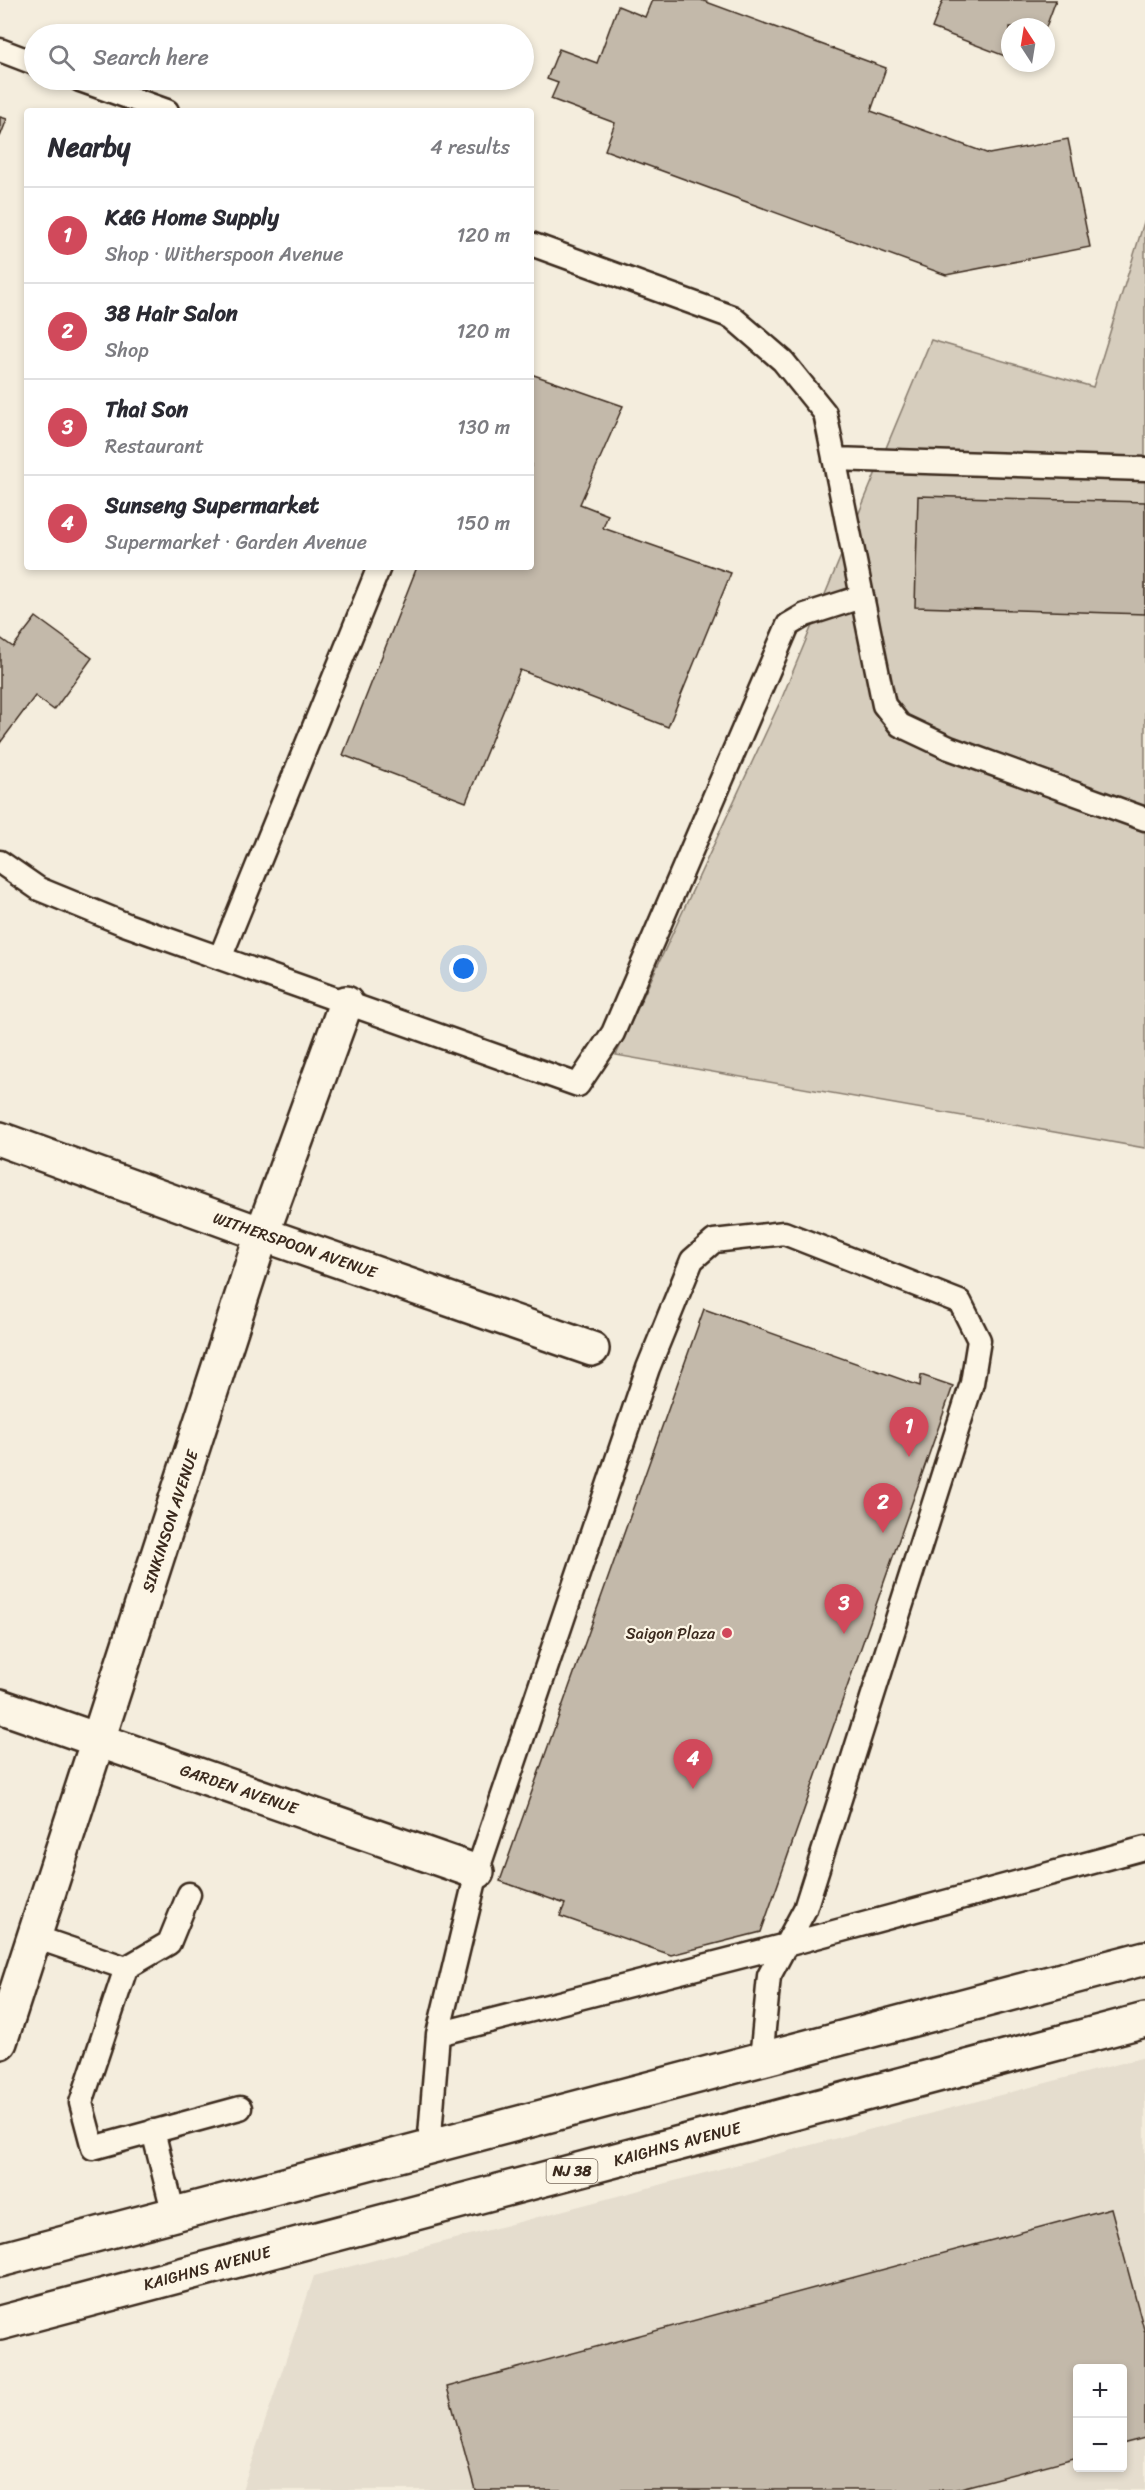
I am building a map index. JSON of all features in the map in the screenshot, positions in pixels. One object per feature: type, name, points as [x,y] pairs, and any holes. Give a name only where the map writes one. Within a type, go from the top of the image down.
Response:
[{"type":"main road","name":"SINKINSON AVENUE","points":[[1,2034],[100,1741],[262,1234],[346,1003]]},
{"type":"main road","name":"WITHERSPOON AVENUE","points":[[0,1139],[262,1234],[592,1349]]},
{"type":"main road","name":"GARDEN AVENUE","points":[[0,1706],[477,1872]]},
{"type":"main road","points":[[0,2260],[1145,1958]]},
{"type":"main road","name":"KAIGHNS AVENUE","points":[[0,2323],[1145,2020]]},
{"type":"lane","points":[[0,50],[24,59]]},
{"type":"lane","points":[[108,90],[159,108]]},
{"type":"lane","points":[[534,245],[732,317],[783,361],[825,413],[884,705],[900,725],[949,748],[1145,819]]},
{"type":"lane","points":[[834,459],[1145,469]]},
{"type":"lane","points":[[220,958],[378,570]]},
{"type":"lane","points":[[0,862],[39,889],[127,925],[578,1084],[613,1033],[788,625],[804,615],[861,597]]},
{"type":"lane","points":[[429,2148],[438,2034],[477,1872],[648,1368],[692,1260],[714,1241],[784,1233],[960,1302],[979,1340],[972,1383],[805,1909],[769,1976],[760,2060]]},
{"type":"lane","points":[[438,2034],[786,1945],[1145,1848]]},
{"type":"lane","points":[[189,1894],[168,1943],[126,1968],[81,2103],[93,2148],[240,2108]]},
{"type":"lane","points":[[35,1937],[126,1968]]},
{"type":"lane","points":[[153,2131],[174,2215]]},
{"type":"shaded area","points":[[1145,219],[1145,1148],[616,1055],[781,700],[931,340],[1093,387]]},
{"type":"shaded area","points":[[1145,2057],[1145,2490],[242,2490],[314,2276]]},
{"type":"building","points":[[652,0],[701,0],[886,68],[871,111],[989,154],[1068,139],[1090,247],[946,275],[605,150],[615,123],[551,99],[558,83],[547,79],[559,49],[597,63],[618,6],[645,17]]},
{"type":"building","points":[[943,0],[1056,0],[1049,18],[1001,18],[1001,55],[932,28]]},
{"type":"building","points":[[0,117],[7,119],[0,137]]},
{"type":"building","points":[[534,375],[623,406],[580,504],[608,515],[603,528],[731,573],[668,727],[520,670],[466,802],[343,755],[416,570],[534,570]]},
{"type":"building","points":[[918,496],[1145,502],[1145,614],[915,607]]},
{"type":"building","points":[[36,617],[92,658],[54,710],[35,696],[0,743],[0,638],[13,647]]},
{"type":"building","name":"Saigon Plaza","points":[[704,1309],[920,1386],[921,1375],[953,1386],[761,1932],[671,1955],[560,1916],[565,1904],[500,1881]]},
{"type":"building","points":[[1111,2208],[1145,2333],[1145,2438],[1127,2443],[1127,2364],[1073,2364],[1073,2458],[953,2490],[475,2490],[447,2387]]},
{"type":"place","name":"K&G Home Supply","points":[[909,1457]]},
{"type":"place","name":"38 Hair Salon","points":[[883,1533]]},
{"type":"place","name":"Saigon Plaza","points":[[727,1633]]},
{"type":"place","name":"Thai Son","points":[[844,1634]]},
{"type":"place","name":"Sunseng Supermarket","points":[[693,1789]]}]
